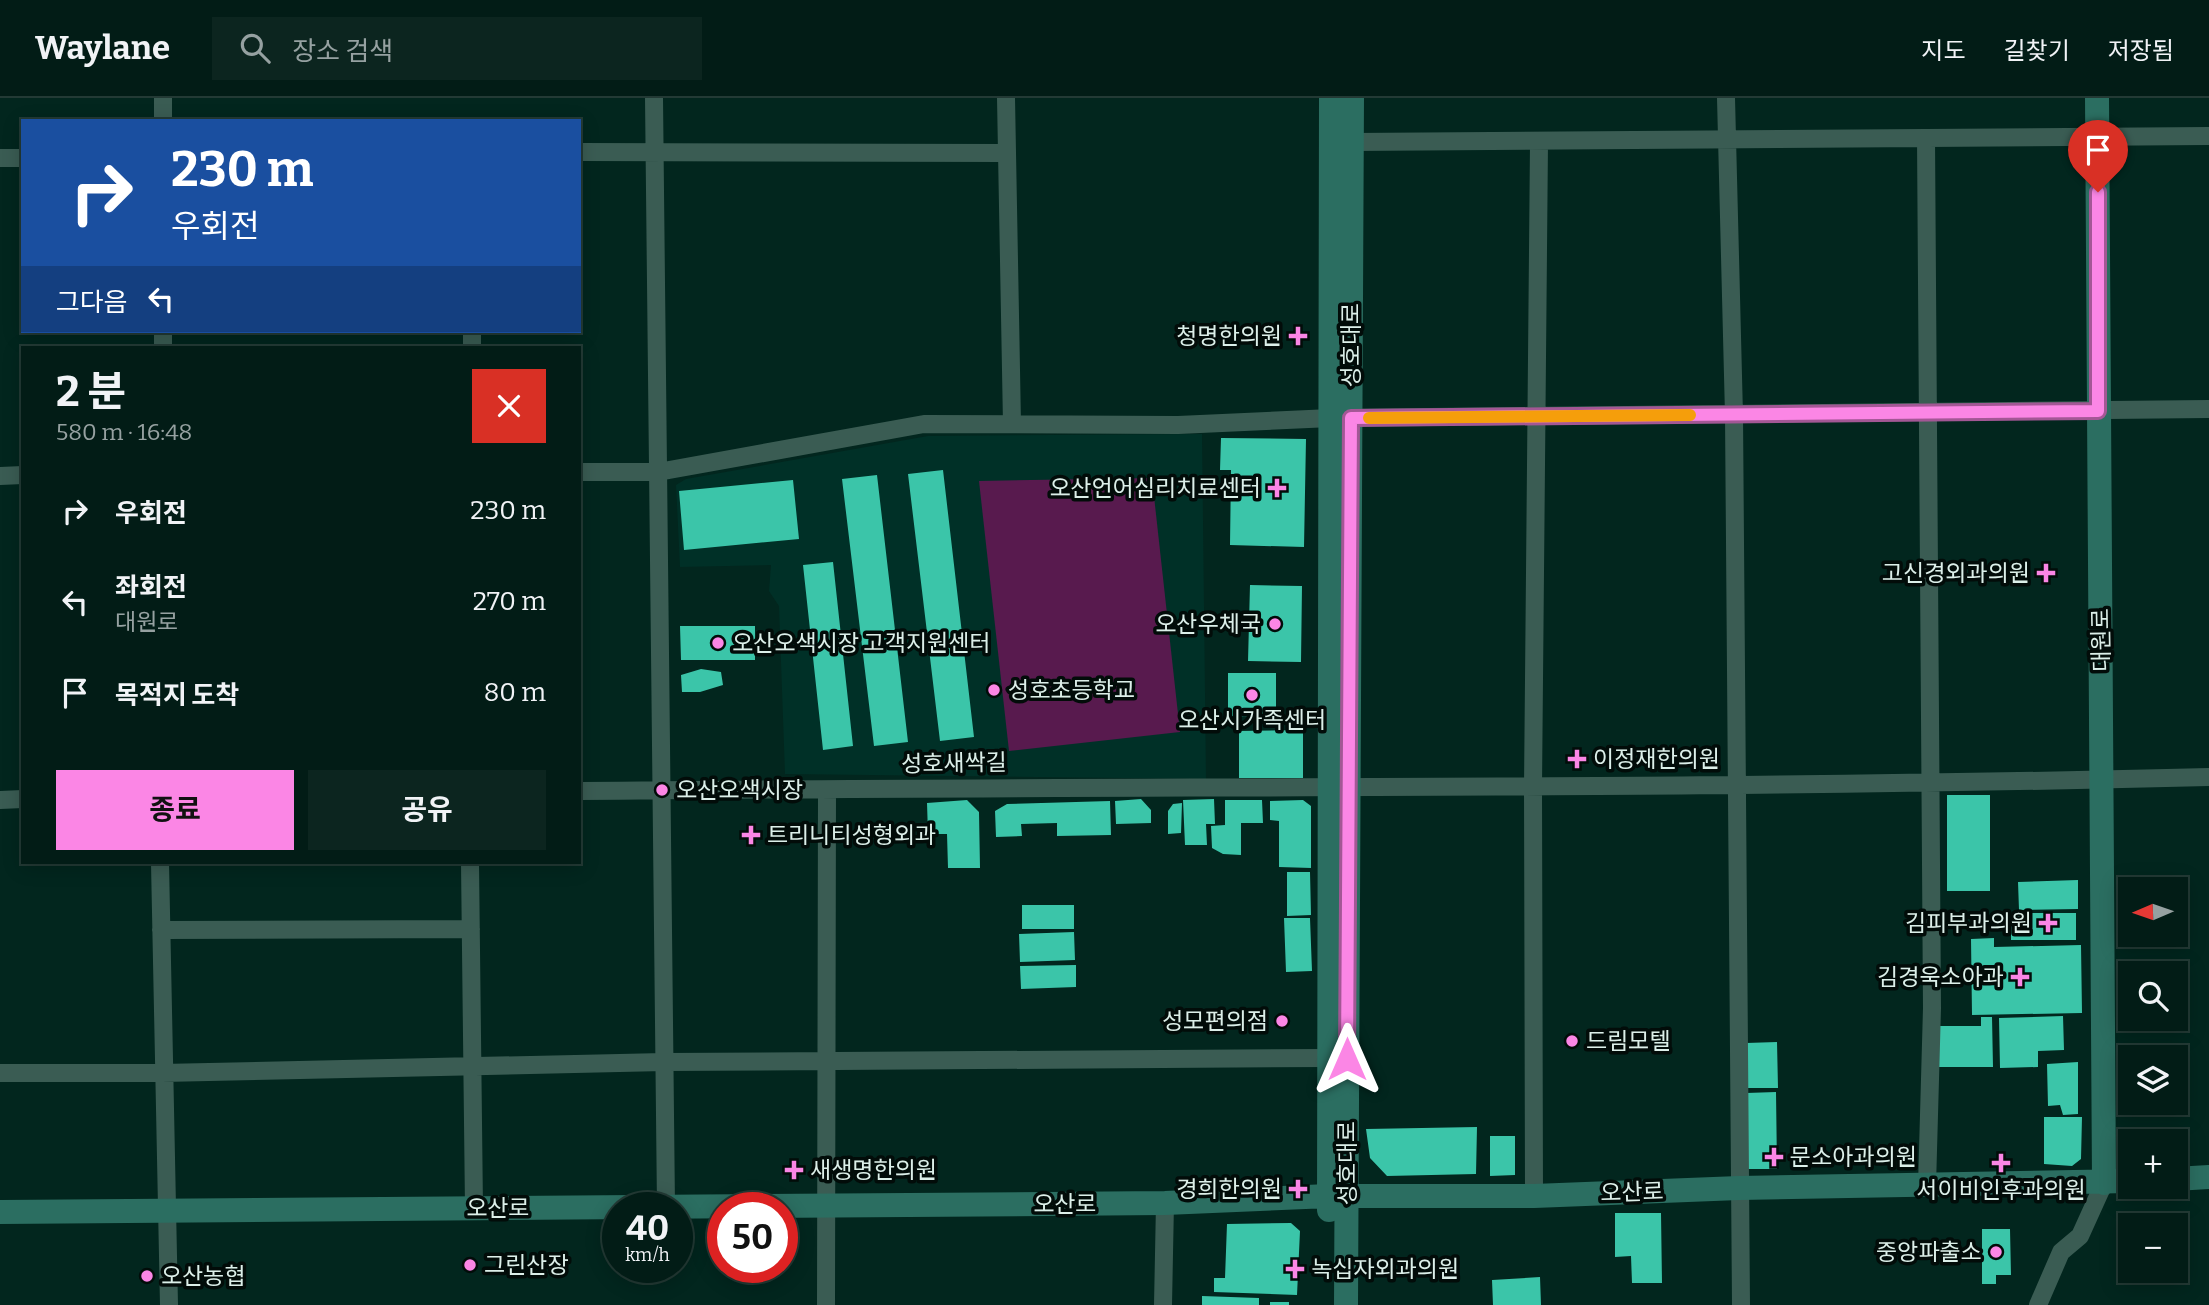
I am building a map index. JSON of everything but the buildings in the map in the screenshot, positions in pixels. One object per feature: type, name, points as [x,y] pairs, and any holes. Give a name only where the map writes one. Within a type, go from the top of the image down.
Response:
[{"type":"street","points":[[163,98],[163,119]]},
{"type":"street","points":[[654,98],[666,1192]]},
{"type":"street","points":[[1006,98],[1012,424]]},
{"type":"street","name":"성호대로","points":[[1331,98],[1341,418]]},
{"type":"street","name":"성호대로","points":[[1329,1305],[1338,1196],[1341,418],[1352,98]]},
{"type":"street","points":[[1726,98],[1734,415],[1741,1305]]},
{"type":"street","name":"대원로","points":[[2097,98],[2104,1183]]},
{"type":"street","points":[[1352,142],[1726,142],[2209,136]]},
{"type":"street","points":[[1926,138],[1932,1008],[1927,1186]]},
{"type":"street","points":[[1534,1196],[1533,787],[1539,143]]},
{"type":"street","points":[[581,152],[1007,153]]},
{"type":"street","points":[[0,158],[21,158]]},
{"type":"street","points":[[581,472],[658,472],[925,424],[1178,425],[1341,418],[2209,410]]},
{"type":"street","points":[[0,475],[21,475]]},
{"type":"street","name":"성호새싹길","points":[[581,791],[989,786],[1533,787],[2209,777]]},
{"type":"street","name":"성호대로","points":[[1339,786],[1329,1058],[1346,1305]]},
{"type":"street","points":[[826,1305],[827,790]]},
{"type":"street","points":[[0,800],[21,799]]},
{"type":"street","points":[[160,864],[162,1073],[169,1305]]},
{"type":"street","points":[[470,864],[474,1208]]},
{"type":"street","points":[[161,930],[471,929]]},
{"type":"street","points":[[0,1073],[162,1073],[664,1062],[1329,1058]]},
{"type":"street","points":[[2188,1178],[2209,1177]]},
{"type":"street","name":"오산로","points":[[693,1207],[1165,1203],[1338,1196],[1534,1196],[1739,1188],[2118,1182]]},
{"type":"street","points":[[2038,1305],[2061,1251],[2080,1236],[2104,1183]]},
{"type":"street","points":[[1164,1305],[1165,1203]]},
{"type":"street","name":"오산로","points":[[0,1212],[165,1213],[602,1207]]},
{"type":"shaded area","name":"성호초등학교","points":[[1202,434],[1206,779],[785,774],[779,606],[769,591],[771,565],[680,567],[676,485],[686,479],[928,436]]},
{"type":"shaded area","points":[[1152,478],[1180,732],[1009,751],[979,481]]},
{"type":"slow traffic","points":[[1369,418],[1690,415]]},
{"type":"place","name":"청명한의원","points":[[1298,336]]},
{"type":"place","name":"오산언어심리치료센터","points":[[1277,488]]},
{"type":"place","name":"고신경외과의원","points":[[2046,573]]},
{"type":"place","name":"오산우체국","points":[[1275,624]]},
{"type":"place","name":"오산오색시장 고객지원센터","points":[[718,643]]},
{"type":"place","name":"성호초등학교","points":[[994,690]]},
{"type":"place","name":"오산시가족센터","points":[[1252,695]]},
{"type":"place","name":"이정재한의원","points":[[1577,759]]},
{"type":"place","name":"오산오색시장","points":[[662,790]]},
{"type":"place","name":"트리니티성형외과","points":[[751,835]]},
{"type":"place","name":"김피부과의원","points":[[2048,923]]},
{"type":"place","name":"김경욱소아과","points":[[2020,977]]},
{"type":"place","name":"성모편의점","points":[[1282,1021]]},
{"type":"place","name":"드림모텔","points":[[1572,1041]]},
{"type":"place","name":"문소아과의원","points":[[1774,1157]]},
{"type":"place","name":"서이비인후과의원","points":[[2001,1163]]},
{"type":"place","name":"새생명한의원","points":[[794,1170]]},
{"type":"place","name":"경희한의원","points":[[1298,1189]]},
{"type":"place","name":"중앙파출소","points":[[1996,1252]]},
{"type":"place","name":"그린산장","points":[[470,1265]]},
{"type":"place","name":"녹십자외과의원","points":[[1295,1269]]},
{"type":"place","name":"오산농협","points":[[147,1276]]},
{"type":"route","points":[[1347,1059],[1351,418],[2098,411],[2098,192]]}]
